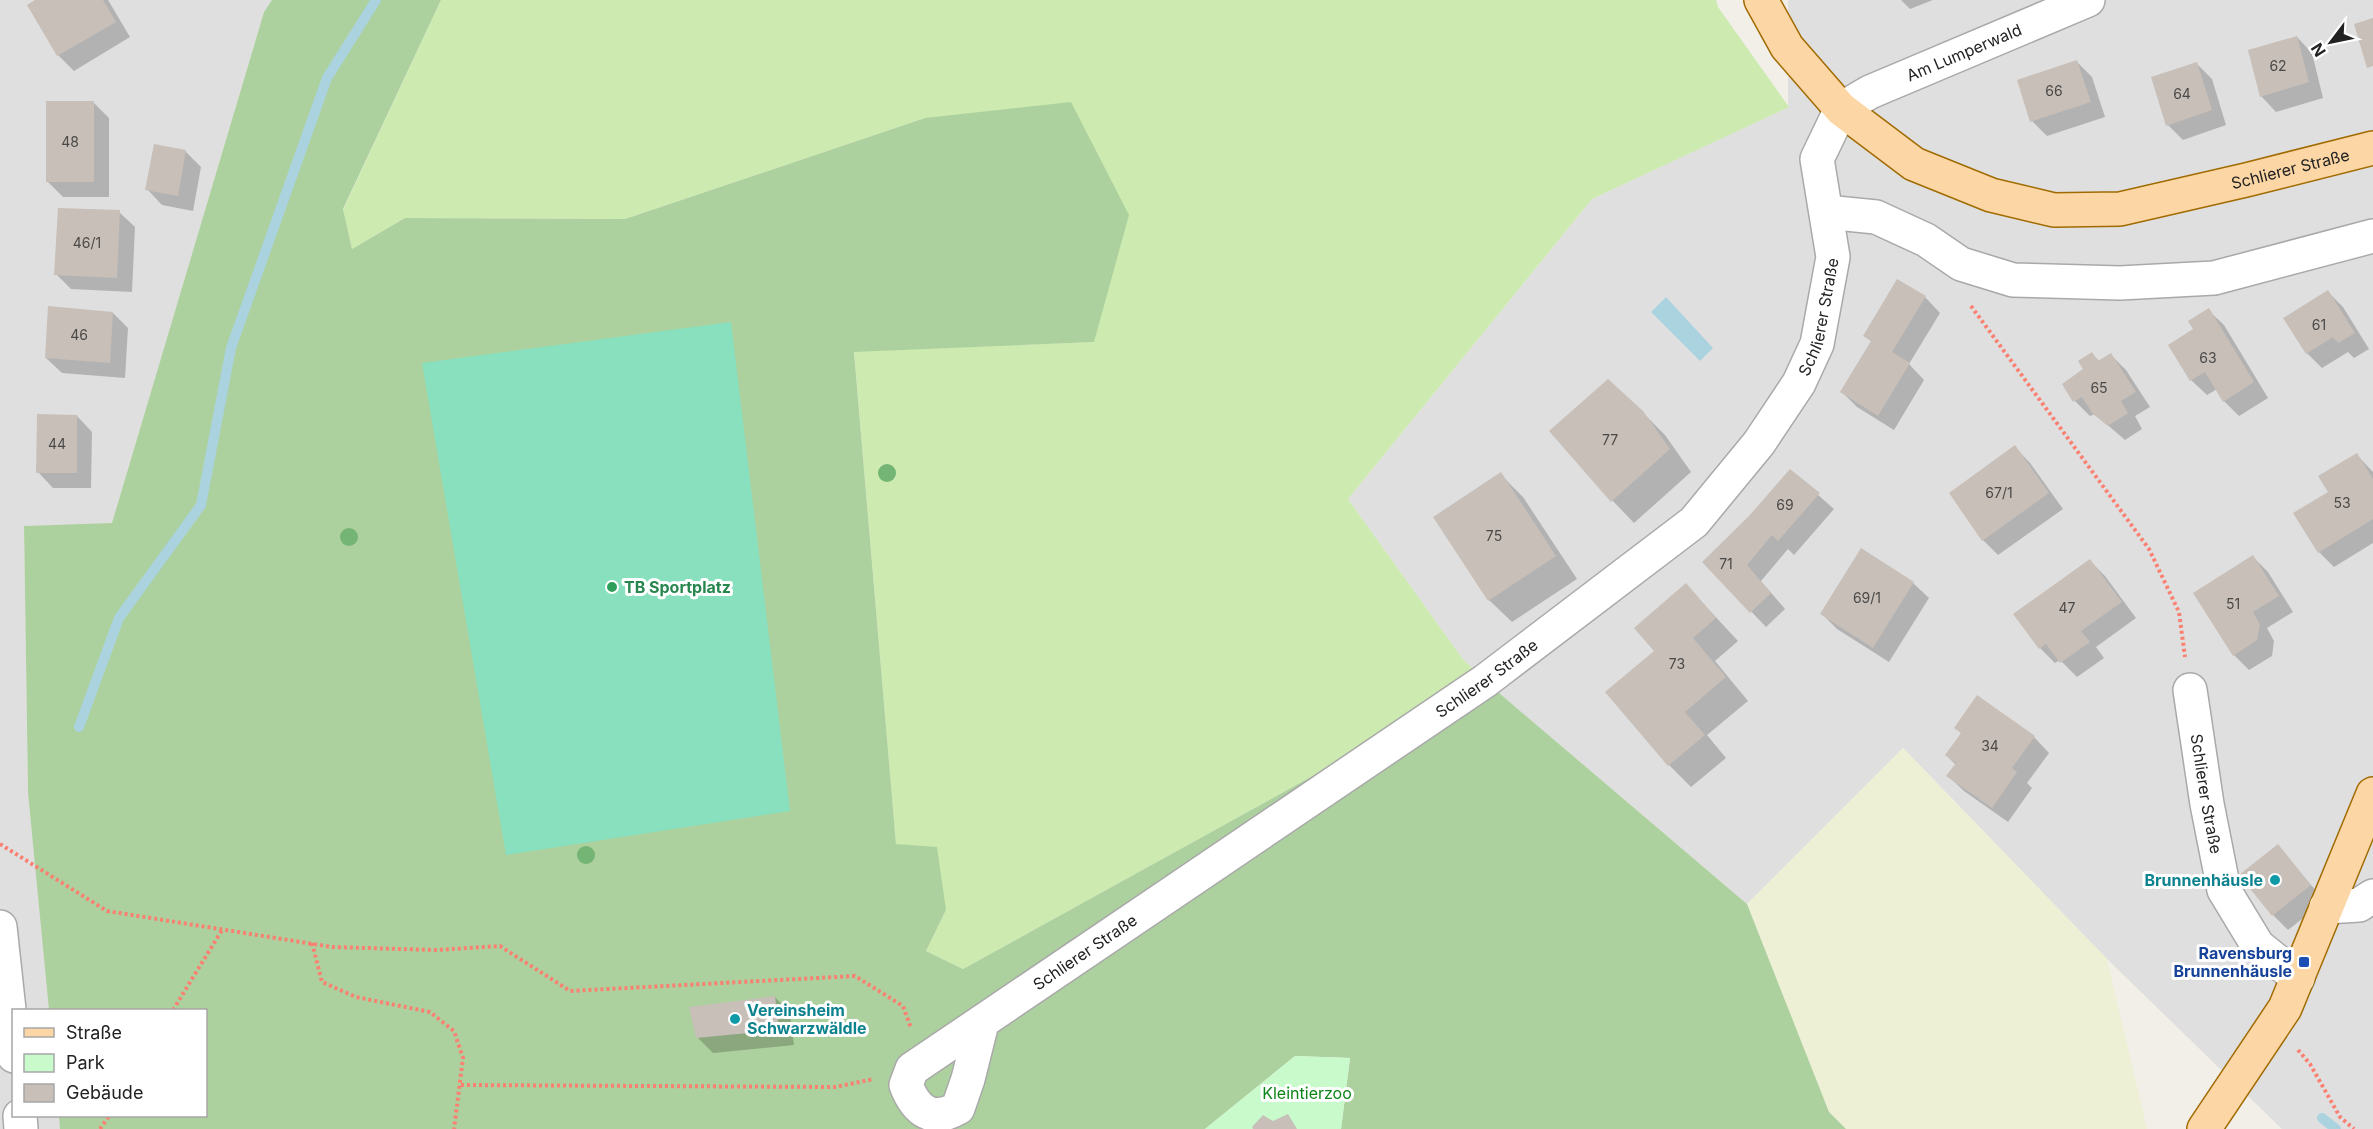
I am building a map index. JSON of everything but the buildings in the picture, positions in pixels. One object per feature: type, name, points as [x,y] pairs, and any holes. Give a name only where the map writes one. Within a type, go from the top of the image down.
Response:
[{"type":"main road","name":"Schlierer Straße","points":[[1761,0],[1787,47],[1841,109],[1914,165],[1991,195],[2054,210],[2120,209],[2246,180],[2373,147]]},
{"type":"main road","points":[[2204,1129],[2285,1008],[2373,794]]},
{"type":"street","name":"Am Lumperwald","points":[[1841,109],[1870,92],[2088,0]]},
{"type":"street","name":"Schlierer Straße","points":[[906,1079],[912,1069],[1485,681],[1694,522],[1759,443],[1799,383],[1817,344],[1833,257],[1816,159],[1841,109]]},
{"type":"street","points":[[1826,213],[1876,217],[1926,240],[1961,264],[2013,280],[2120,283],[2214,278],[2373,236]]},
{"type":"street","name":"Schlierer Straße","points":[[2190,690],[2207,804],[2224,890],[2258,946],[2298,978]]},
{"type":"street","points":[[2326,907],[2359,905],[2373,896]]},
{"type":"street","points":[[0,927],[12,1038]]},
{"type":"street","points":[[906,1079],[912,1101],[926,1113],[946,1114],[958,1108],[982,1023]]},
{"type":"path","points":[[1971,306],[2149,549],[2179,612],[2190,690]]},
{"type":"path","points":[[0,844],[107,911],[332,947],[436,950],[500,946],[570,991],[855,976],[903,1006],[911,1025],[906,1079],[835,1087],[461,1085]]},
{"type":"path","points":[[174,1009],[222,930]]},
{"type":"path","points":[[312,944],[322,982],[356,997],[430,1012],[453,1031],[463,1058],[454,1129]]},
{"type":"path","points":[[2276,1022],[2310,1064],[2340,1117],[2354,1129]]},
{"type":"shaded area","points":[[0,0],[272,0],[264,12],[112,524],[24,526],[28,793],[50,1009],[12,1009],[12,1117],[61,1117],[62,1129],[0,1129]]},
{"type":"shaded area","points":[[1788,0],[2373,0],[2373,1129],[2282,1129],[2107,959],[1903,748],[1747,904],[1485,681],[1462,658],[1348,499],[1592,199],[1788,107]]},
{"type":"green space","points":[[272,0],[441,0],[343,209],[352,249],[405,218],[625,219],[925,118],[1071,102],[1129,215],[1094,342],[854,352],[896,844],[937,847],[946,910],[926,951],[963,969],[1485,681],[1747,904],[1829,1112],[1846,1129],[1341,1129],[1350,1058],[1295,1056],[1205,1129],[60,1129],[59,1117],[207,1117],[207,1009],[49,1009],[28,793],[24,526],[112,523],[264,12]]},
{"type":"green space","points":[[441,0],[1716,0],[1718,7],[1789,107],[1592,199],[1348,499],[1462,658],[1485,681],[963,969],[926,951],[946,910],[896,845],[854,351],[1094,342],[925,118],[625,219],[405,218],[352,249],[343,210]]},
{"type":"green space","name":"TB Sportplatz","points":[[731,322],[790,811],[506,855],[422,363]]},
{"type":"green space","points":[[1903,748],[2107,959],[2147,1129],[1846,1129],[1829,1112],[1747,904]]},
{"type":"green space","name":"Kleintierzoo","points":[[1295,1056],[1350,1058],[1341,1129],[1205,1129]]},
{"type":"water","points":[[1666,297],[1713,348],[1700,361],[1651,312]]},
{"type":"waterway","points":[[79,727],[119,618],[201,505],[231,348],[327,78],[376,0]]},
{"type":"waterway","points":[[2322,1118],[2336,1129]]},
{"type":"place","name":"TB Sportplatz","points":[[612,587]]},
{"type":"place","name":"Brunnenhäusle","points":[[2275,880]]},
{"type":"place","name":"Ravensburg Brunnenhäusle","points":[[2304,962]]},
{"type":"place","name":"Vereinsheim Schwarzwäldle","points":[[735,1019]]}]
